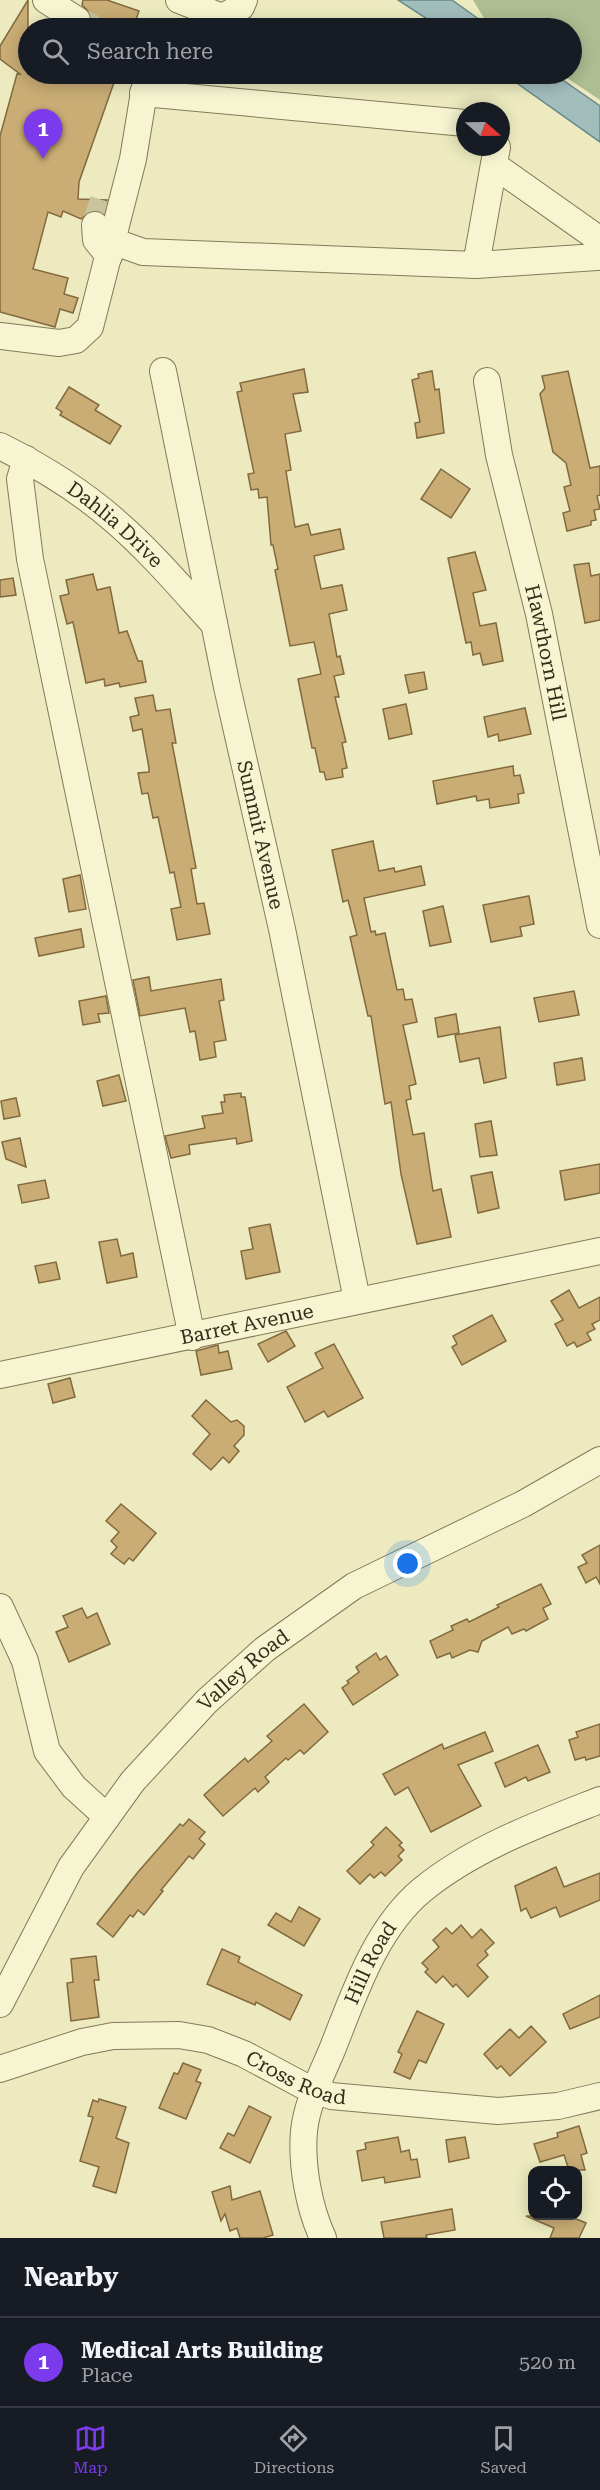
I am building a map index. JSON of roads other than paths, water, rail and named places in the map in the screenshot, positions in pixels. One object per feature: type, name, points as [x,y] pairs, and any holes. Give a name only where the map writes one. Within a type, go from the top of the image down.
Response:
[{"type":"street","points":[[46,0],[74,18]]},
{"type":"street","points":[[179,0],[222,17],[241,7],[244,0]]},
{"type":"street","points":[[0,336],[59,343],[76,340],[90,327],[105,240],[128,177],[145,84]]},
{"type":"street","points":[[153,84],[456,122]]},
{"type":"street","points":[[476,265],[496,156],[600,240]]},
{"type":"street","points":[[103,200],[110,187],[128,177]]},
{"type":"street","points":[[105,240],[143,252],[476,265],[597,257],[600,254]]},
{"type":"street","name":"Summit Avenue","points":[[163,371],[214,624],[279,917],[357,1300]]},
{"type":"street","name":"Hawthorn Hill","points":[[486,381],[499,455],[541,624],[600,925]]},
{"type":"street","name":"Dahlia Drive","points":[[0,446],[61,480],[115,520],[214,624]]},
{"type":"street","points":[[27,459],[20,479],[30,560],[192,1337]]},
{"type":"street","name":"Barret Avenue","points":[[0,1375],[600,1251]]},
{"type":"street","name":"Valley Road","points":[[0,2004],[71,1866],[132,1781],[207,1701],[265,1649],[308,1617],[384,1570],[523,1504],[600,1460]]},
{"type":"street","points":[[0,1606],[25,1661],[47,1752],[74,1787],[107,1817]]},
{"type":"street","name":"Hill Road","points":[[323,2238],[308,2183],[305,2129],[315,2091],[362,1975],[408,1903],[436,1879],[473,1856],[600,1800]]},
{"type":"street","name":"Cross Road","points":[[0,2069],[82,2042],[114,2036],[179,2035],[208,2040],[244,2054],[315,2091],[331,2096],[498,2111],[558,2106],[600,2096]]},
{"type":"water","points":[[398,0],[452,0],[477,18],[426,18]]},
{"type":"water","points":[[518,84],[568,84],[600,106],[600,142]]},
{"type":"tunnel","points":[[95,225],[103,200]]},
{"type":"place","name":"Medical Arts Building","points":[[43,159]]}]
